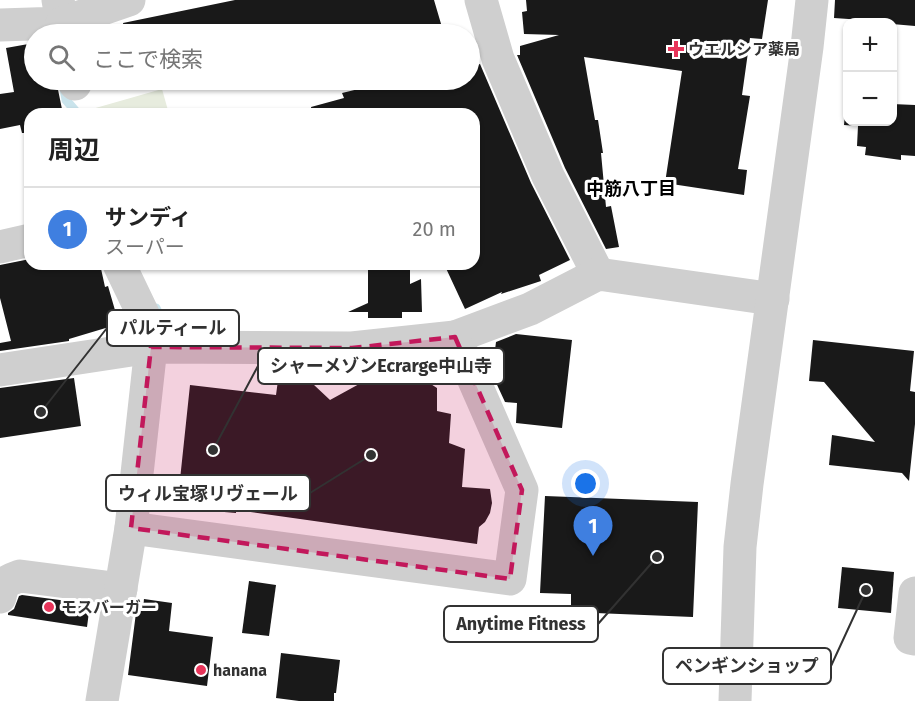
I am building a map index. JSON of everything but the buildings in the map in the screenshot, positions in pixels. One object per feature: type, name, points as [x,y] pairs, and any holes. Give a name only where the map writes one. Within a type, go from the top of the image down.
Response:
[{"type":"street","points":[[0,25],[61,19],[129,0]]},
{"type":"street","points":[[481,0],[498,59],[543,166],[598,274]]},
{"type":"street","points":[[735,701],[740,548],[812,0]]},
{"type":"street","points":[[0,247],[24,241]]},
{"type":"street","points":[[102,701],[131,528],[151,347],[143,314],[122,270]]},
{"type":"street","points":[[0,370],[151,347],[352,348],[455,338],[530,309],[598,274],[773,299]]},
{"type":"street","points":[[131,528],[510,579],[522,490],[455,338]]},
{"type":"street","points":[[0,597],[2,587],[8,580],[20,576],[121,590]]},
{"type":"street","points":[[915,593],[910,638],[915,639]]},
{"type":"highlighted area","points":[[455,337],[522,490],[510,579],[131,528],[151,347],[352,348]]},
{"type":"shaded area","points":[[162,90],[167,108],[96,108]]},
{"type":"waterway","points":[[64,90],[66,100],[73,108]]},
{"type":"waterway","points":[[156,308],[168,332]]},
{"type":"place","name":"ウエルシア薬局","points":[[676,49]]},
{"type":"place","name":"パルティール","points":[[41,412]]},
{"type":"place","name":"シャーメゾンEcrarge中山寺","points":[[213,450]]},
{"type":"place","name":"ウィル宝塚リヴェール","points":[[371,455]]},
{"type":"place","name":"サンディ","points":[[593,556]]},
{"type":"place","name":"Anytime Fitness","points":[[657,557]]},
{"type":"place","name":"ペンギンショップ","points":[[866,590]]},
{"type":"place","name":"モスバーガー","points":[[49,607]]},
{"type":"place","name":"hanana","points":[[201,670]]},
{"type":"district","name":"中筋八丁目","points":[[631,189]]}]
